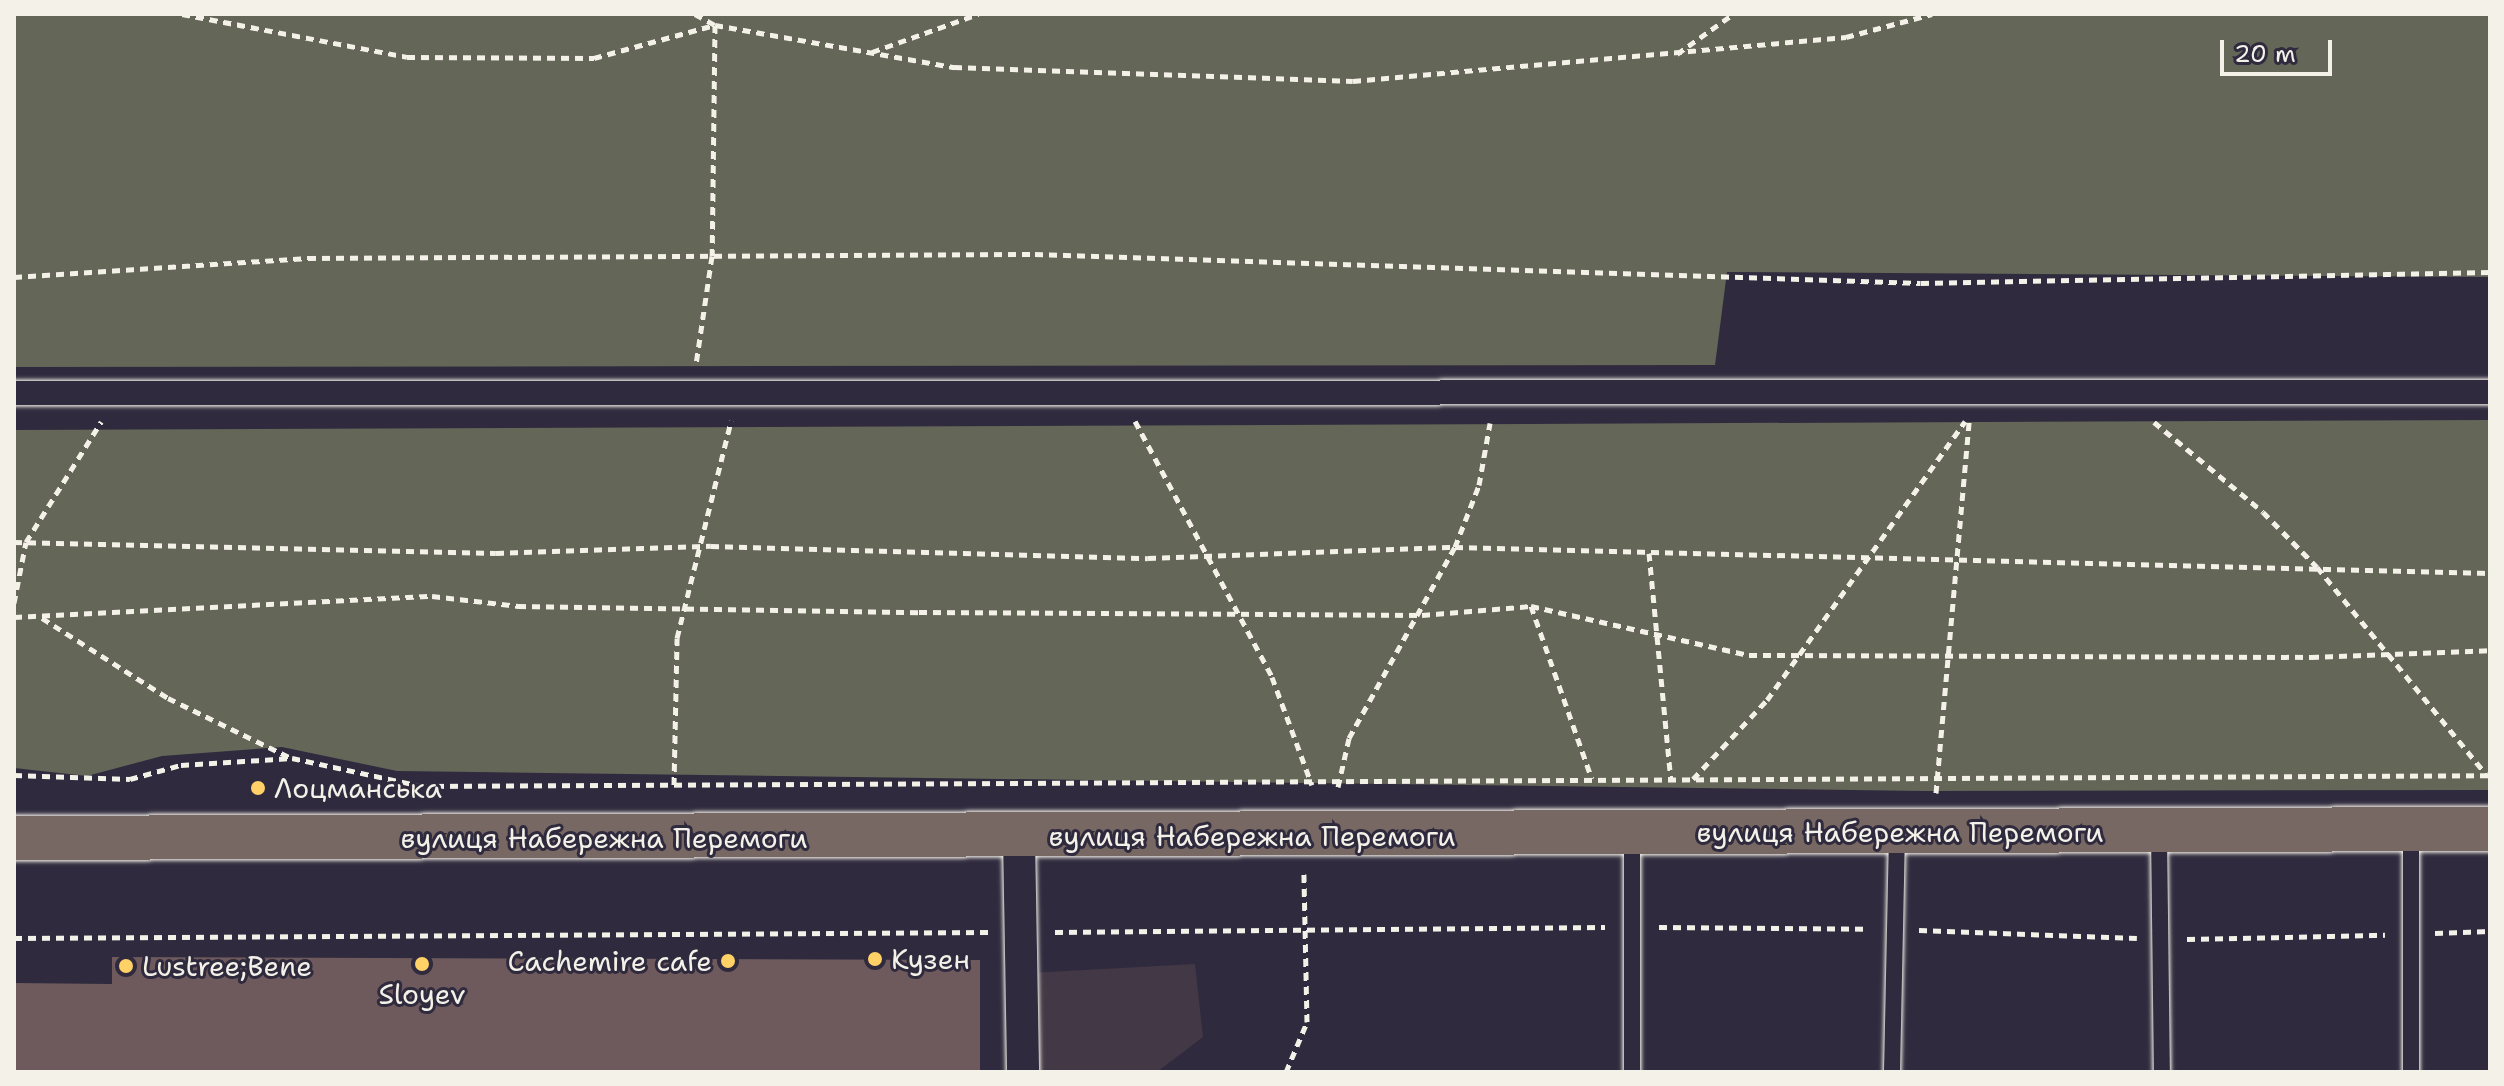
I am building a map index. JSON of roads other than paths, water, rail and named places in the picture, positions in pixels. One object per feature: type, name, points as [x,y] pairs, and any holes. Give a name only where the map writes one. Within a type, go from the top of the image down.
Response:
[{"type":"main road","name":"вулиця Набережна Перемоги","points":[[14,838],[1019,838],[2490,829]]},
{"type":"street","points":[[14,393],[1494,396],[1970,406],[2131,397],[2490,392]]},
{"type":"street","points":[[1019,838],[1023,1072]]},
{"type":"lane","points":[[2411,830],[2411,1072]]},
{"type":"lane","points":[[2159,831],[2162,1072]]},
{"type":"lane","points":[[1632,833],[1632,1072]]},
{"type":"lane","points":[[1892,1072],[1918,834]]},
{"type":"place","name":"Лоцманська","points":[[258,788]]},
{"type":"place","name":"Кузен","points":[[875,959]]},
{"type":"place","name":"Cachemire cafe","points":[[728,961]]},
{"type":"place","name":"Sloyev","points":[[422,964]]},
{"type":"place","name":"Lustree;Bene","points":[[126,966]]}]
